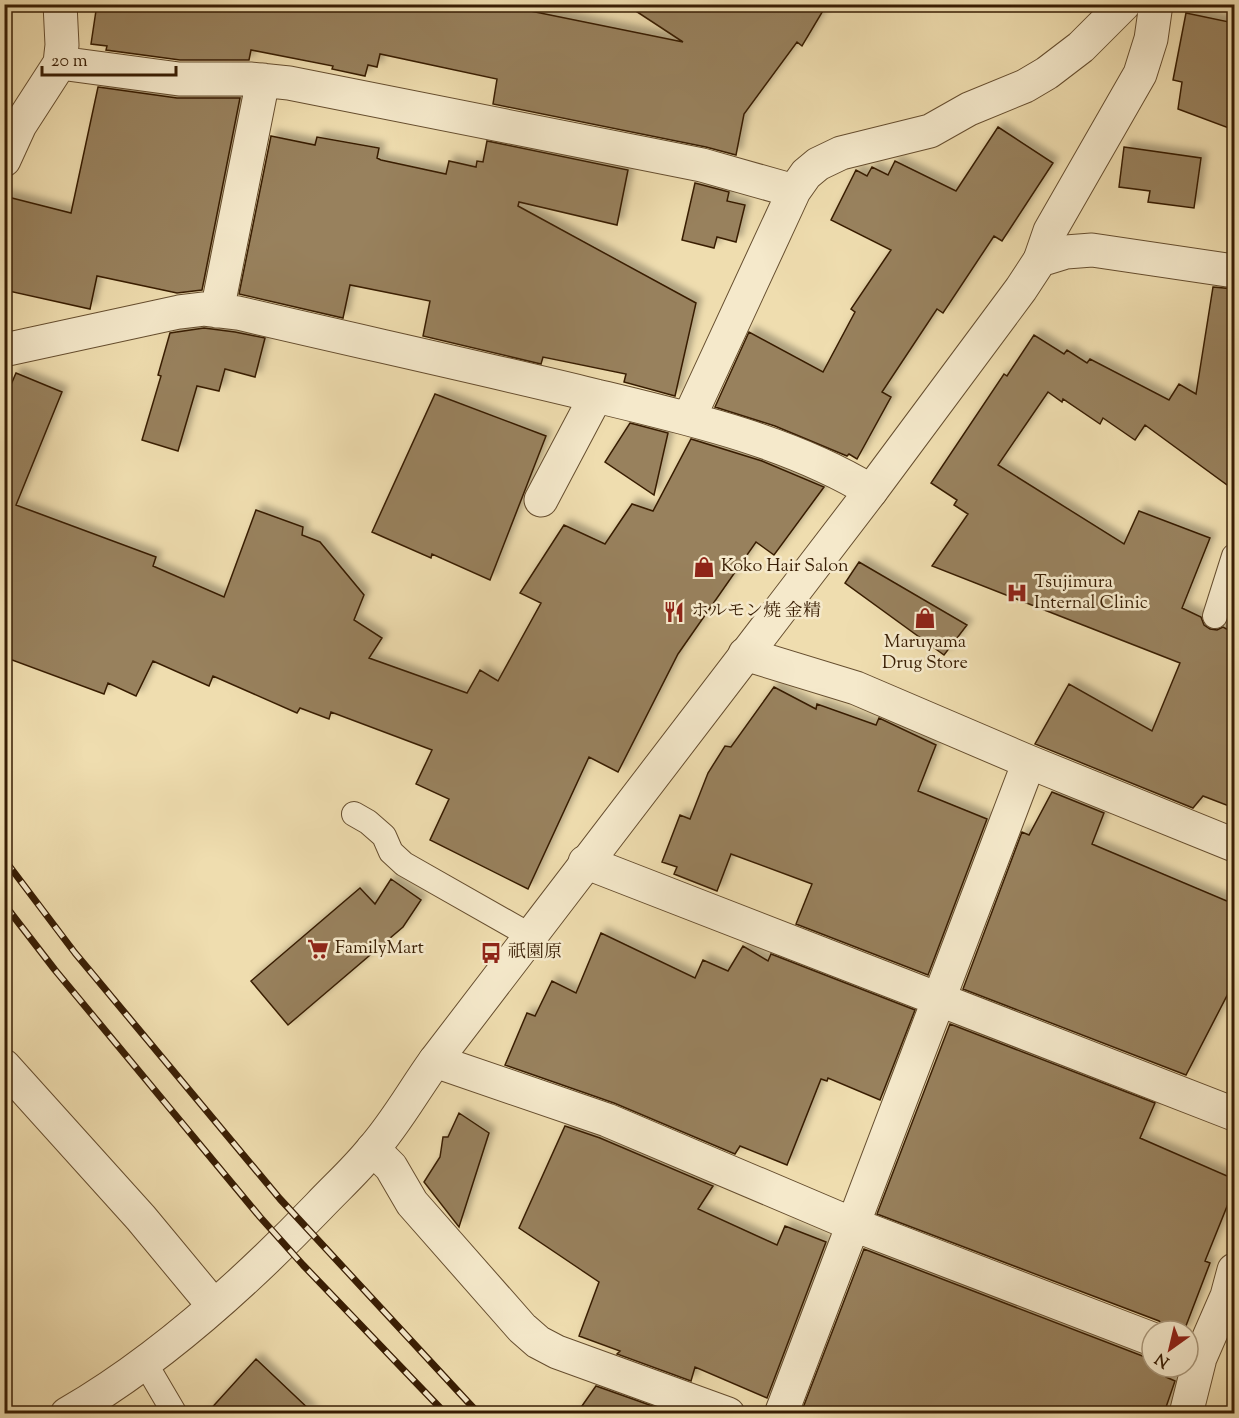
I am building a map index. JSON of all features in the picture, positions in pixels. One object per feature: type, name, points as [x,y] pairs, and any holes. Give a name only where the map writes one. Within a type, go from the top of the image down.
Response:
[{"type":"street","points":[[4,160],[20,125],[60,63],[62,45],[60,4]]},
{"type":"street","points":[[689,418],[794,191],[806,174],[818,164],[841,153],[930,131],[969,109],[1025,86],[1047,74],[1082,47],[1124,4]]},
{"type":"street","points":[[67,1413],[99,1395],[145,1363],[214,1306],[269,1258],[373,1149],[529,935],[871,491],[1021,289],[1040,260],[1050,231],[1140,74],[1152,39],[1156,4]]},
{"type":"street","points":[[60,63],[179,79],[263,80],[344,94],[702,165],[794,191]]},
{"type":"street","points":[[217,311],[263,80]]},
{"type":"street","points":[[1040,260],[1066,252],[1092,250],[1234,271]]},
{"type":"street","points":[[4,350],[178,312],[204,309],[238,313],[689,418],[778,448],[831,469],[871,491]]},
{"type":"street","points":[[541,500],[596,396]]},
{"type":"street","points":[[745,654],[856,688],[1029,762],[1234,845]]},
{"type":"street","points":[[781,1413],[1029,762]]},
{"type":"street","points":[[585,862],[1234,1114]]},
{"type":"street","points":[[435,1061],[607,1120],[852,1224],[1140,1334]]},
{"type":"street","points":[[4,1066],[141,1218],[214,1306]]},
{"type":"street","points":[[373,1149],[391,1167],[412,1203],[522,1328],[538,1342],[557,1352],[728,1413]]},
{"type":"street","points":[[1200,1344],[1227,1296],[1234,1270]]},
{"type":"street","points":[[1186,1413],[1191,1379]]},
{"type":"lane","points":[[1215,615],[1234,556]]},
{"type":"lane","points":[[354,814],[369,822],[384,836],[391,852],[404,864],[529,935]]},
{"type":"lane","points":[[145,1363],[175,1413]]},
{"type":"building","points":[[97,4],[496,4],[683,42],[625,4],[827,4],[802,46],[797,42],[744,114],[736,155],[493,104],[497,79],[380,54],[377,67],[368,65],[365,76],[332,69],[333,66],[251,50],[249,60],[180,60],[106,50],[107,46],[91,44]]},
{"type":"building","points":[[1186,13],[1234,23],[1234,130],[1178,109],[1182,82],[1173,80]]},
{"type":"building","points":[[98,87],[177,98],[240,98],[202,290],[177,293],[97,276],[90,309],[4,290],[4,196],[71,213]]},
{"type":"building","points":[[998,127],[1053,163],[1002,241],[994,236],[943,313],[937,309],[882,392],[891,397],[857,459],[775,426],[715,407],[749,332],[823,372],[855,312],[851,309],[891,250],[831,220],[856,170],[867,176],[872,167],[888,175],[895,161],[956,191]]},
{"type":"building","points":[[271,136],[315,145],[317,137],[379,148],[377,158],[381,160],[446,174],[449,161],[476,167],[477,161],[483,162],[487,141],[628,170],[617,225],[519,202],[518,206],[696,303],[675,396],[624,382],[626,374],[543,357],[541,364],[423,336],[430,301],[350,285],[343,318],[239,294]]},
{"type":"building","points":[[1124,147],[1201,158],[1194,208],[1148,202],[1150,191],[1119,187]]},
{"type":"building","points":[[695,183],[729,192],[727,201],[745,205],[736,242],[717,237],[714,248],[682,240]]},
{"type":"building","points":[[1213,287],[1234,289],[1234,490],[1145,425],[1135,440],[1103,418],[1100,424],[1063,399],[1062,402],[1048,392],[998,465],[1124,544],[1139,511],[1210,538],[1182,608],[1201,617],[1204,625],[1210,629],[1217,630],[1223,627],[1234,633],[1234,808],[1203,796],[1193,808],[1035,744],[1069,684],[1152,731],[1180,663],[932,566],[968,514],[954,505],[957,500],[931,483],[1004,374],[1007,376],[1034,335],[1064,354],[1067,350],[1087,363],[1090,359],[1169,400],[1179,384],[1196,394]]},
{"type":"building","points":[[204,328],[265,338],[255,377],[225,369],[219,391],[197,386],[178,451],[142,440],[161,376],[158,375],[170,333]]},
{"type":"building","points":[[16,373],[62,392],[16,505],[156,557],[153,566],[224,597],[256,510],[303,527],[302,535],[320,542],[364,595],[354,620],[382,638],[369,658],[467,693],[480,670],[498,681],[541,603],[520,593],[564,525],[605,544],[632,504],[653,511],[691,439],[762,461],[824,487],[774,555],[756,542],[678,654],[618,772],[589,757],[528,889],[430,840],[449,799],[416,784],[432,750],[331,712],[329,719],[300,708],[297,713],[213,676],[209,686],[153,661],[136,696],[108,683],[104,694],[4,657],[4,401]]},
{"type":"building","points":[[435,394],[546,436],[490,580],[432,554],[431,558],[372,532]]},
{"type":"building","points":[[630,423],[668,433],[654,495],[605,462]]},
{"type":"building","points":[[859,562],[967,625],[944,655],[845,583]]},
{"type":"building","points":[[774,687],[816,709],[817,704],[876,725],[879,718],[936,745],[918,791],[987,819],[928,975],[796,924],[812,884],[731,854],[717,891],[674,874],[677,867],[662,862],[680,815],[690,819],[708,773],[725,746],[731,747]]},
{"type":"building","points":[[1052,792],[1104,813],[1092,844],[1234,904],[1234,982],[1186,1075],[963,989],[1022,832],[1029,835]]},
{"type":"building","points":[[391,879],[421,900],[403,927],[288,1025],[251,981],[360,888],[375,904]]},
{"type":"building","points":[[601,933],[695,978],[703,960],[728,971],[743,946],[768,961],[771,954],[915,1010],[880,1100],[828,1078],[827,1081],[821,1079],[787,1165],[740,1146],[735,1154],[614,1103],[505,1065],[527,1013],[535,1016],[552,981],[576,993]]},
{"type":"building","points":[[950,1024],[1155,1103],[1140,1138],[1234,1179],[1234,1189],[1205,1261],[1210,1263],[1189,1319],[1154,1319],[877,1214]]},
{"type":"building","points":[[459,1113],[489,1133],[459,1227],[424,1182],[440,1157],[443,1137],[448,1137]]},
{"type":"building","points":[[565,1126],[600,1138],[713,1186],[698,1209],[777,1245],[785,1226],[826,1242],[767,1398],[695,1367],[691,1381],[617,1354],[620,1351],[579,1336],[599,1282],[519,1228]]},
{"type":"building","points":[[864,1249],[1140,1355],[1140,1379],[1175,1381],[1164,1413],[801,1413]]},
{"type":"building","points":[[256,1359],[313,1413],[207,1413]]},
{"type":"building","points":[[596,1386],[672,1413],[577,1413]]},
{"type":"railway","points":[[4,859],[75,953],[280,1199],[479,1414]]},
{"type":"railway","points":[[4,904],[55,970],[260,1217],[446,1414]]},
{"type":"place","name":"Koko Hair Salon","points":[[704,567]]},
{"type":"place","name":"Tsujimura Internal Clinic","points":[[1017,593]]},
{"type":"place","name":"ホルモン焼 金精","points":[[674,612]]},
{"type":"place","name":"Maruyama Drug Store","points":[[925,618]]},
{"type":"place","name":"FamilyMart","points":[[318,949]]},
{"type":"place","name":"祇園原","points":[[491,953]]}]
